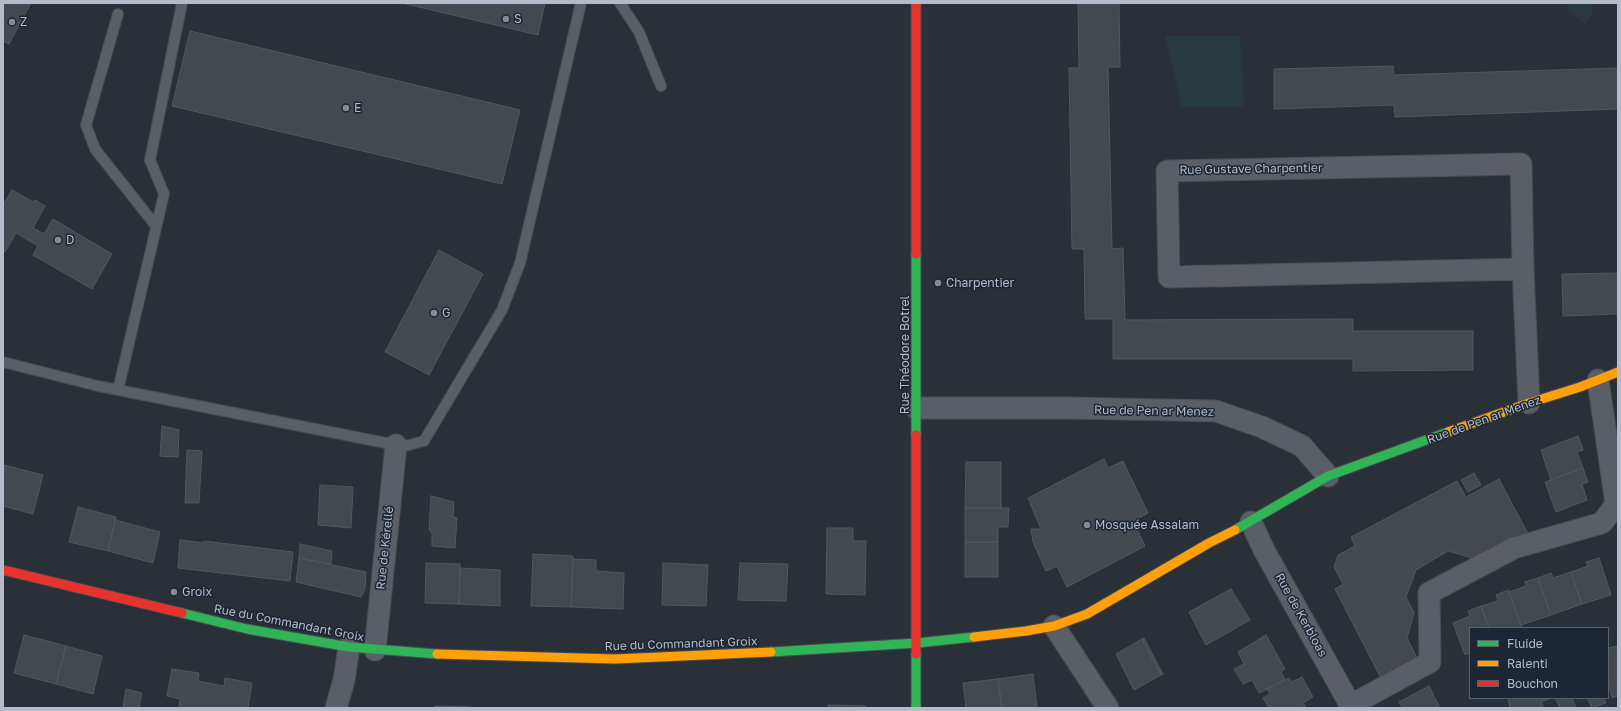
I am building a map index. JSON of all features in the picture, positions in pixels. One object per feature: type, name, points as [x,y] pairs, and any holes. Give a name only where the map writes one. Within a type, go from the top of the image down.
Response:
[{"type":"street","name":"Rue Théodore Botrel","points":[[916,3],[916,708]]},
{"type":"street","name":"Rue Gustave Charpentier","points":[[1523,269],[1169,277],[1167,171],[1521,164],[1523,269],[1529,403]]},
{"type":"street","name":"Rue de Pen ar Menez","points":[[916,408],[1071,408],[1216,411],[1262,427],[1302,446],[1328,476],[1618,372]]},
{"type":"street","points":[[1352,707],[1430,662],[1429,593],[1514,548],[1602,523],[1616,504],[1598,380]]},
{"type":"street","name":"Rue de Kérellé","points":[[375,650],[396,445]]},
{"type":"street","name":"Rue du Commandant Groix","points":[[3,570],[247,629],[349,647],[375,650],[424,654],[615,659],[807,651],[917,643],[1026,631],[1054,626],[1087,614],[1209,543],[1251,522],[1328,476]]},
{"type":"street","name":"Rue de Kerbloas","points":[[1251,522],[1264,550],[1352,707]]},
{"type":"street","points":[[1054,626],[1108,708]]},
{"type":"street","points":[[336,708],[344,680],[349,647]]},
{"type":"lane","points":[[118,390],[164,194],[150,160],[182,3]]},
{"type":"lane","points":[[3,362],[118,390],[396,445],[406,446],[424,441],[502,310],[520,263],[581,3]]},
{"type":"lane","points":[[620,3],[639,32],[661,86]]},
{"type":"lane","points":[[118,14],[86,125],[95,150],[156,226]]},
{"type":"green space","points":[[1565,3],[1592,3],[1592,15],[1585,24],[1571,12]]},
{"type":"green space","points":[[1165,36],[1240,36],[1244,107],[1182,107]]},
{"type":"building","name":"Z","points":[[3,3],[31,3],[9,44],[3,41]]},
{"type":"building","name":"S","points":[[402,3],[545,3],[538,35]]},
{"type":"building","points":[[1078,3],[1119,3],[1120,67],[1108,67],[1112,249],[1123,248],[1125,320],[1353,319],[1353,331],[1473,331],[1473,370],[1353,371],[1353,359],[1113,359],[1113,319],[1085,319],[1084,249],[1072,249],[1069,68],[1079,68]]},
{"type":"building","name":"E","points":[[190,31],[520,110],[502,184],[172,106]]},
{"type":"building","points":[[1393,66],[1394,75],[1618,68],[1618,109],[1395,117],[1394,105],[1274,109],[1274,69]]},
{"type":"building","name":"D","points":[[12,190],[33,202],[35,200],[45,206],[33,228],[44,234],[53,219],[112,254],[92,289],[33,255],[38,246],[16,233],[5,252],[3,251],[3,205]]},
{"type":"building","name":"G","points":[[439,250],[483,274],[429,375],[385,352]]},
{"type":"building","points":[[1618,273],[1618,314],[1563,316],[1562,274]]},
{"type":"building","points":[[162,426],[179,430],[178,457],[160,456]]},
{"type":"building","points":[[1578,436],[1583,450],[1577,452],[1583,468],[1551,480],[1541,450]]},
{"type":"building","points":[[187,450],[202,451],[199,503],[185,503]]},
{"type":"building","name":"Mosquée Assalam","points":[[1104,459],[1108,468],[1123,461],[1148,513],[1133,521],[1145,546],[1067,587],[1057,566],[1046,571],[1033,542],[1031,529],[1041,529],[1028,498]]},
{"type":"building","points":[[966,462],[1001,462],[1001,508],[965,508]]},
{"type":"building","points":[[4,465],[43,475],[33,514],[3,506]]},
{"type":"building","points":[[1583,468],[1588,482],[1582,484],[1587,500],[1556,512],[1545,482]]},
{"type":"building","points":[[1474,473],[1481,485],[1468,492],[1461,480]]},
{"type":"building","points":[[1499,479],[1527,532],[1476,559],[1448,551],[1416,570],[1406,597],[1414,613],[1407,638],[1417,658],[1381,678],[1335,589],[1343,584],[1334,567],[1338,555],[1355,546],[1351,537],[1457,481],[1466,497]]},
{"type":"building","points":[[320,485],[353,487],[351,528],[318,525]]},
{"type":"building","points":[[431,496],[454,502],[453,517],[457,518],[455,548],[432,546],[432,533],[429,530]]},
{"type":"building","points":[[78,507],[116,517],[108,551],[69,542]]},
{"type":"building","points":[[965,508],[1009,508],[1008,527],[998,527],[998,542],[965,542]]},
{"type":"building","points":[[115,520],[160,532],[153,563],[108,551]]},
{"type":"building","points":[[827,528],[853,528],[853,541],[866,541],[865,595],[826,594]]},
{"type":"building","points":[[180,540],[204,543],[204,541],[293,552],[290,581],[178,568]]},
{"type":"building","points":[[965,542],[998,542],[998,577],[965,577]]},
{"type":"building","points":[[300,544],[332,551],[331,564],[299,558]]},
{"type":"building","points":[[533,554],[573,556],[571,607],[531,606]]},
{"type":"building","points":[[299,558],[366,572],[365,589],[361,597],[296,582]]},
{"type":"building","points":[[1599,558],[1611,595],[1582,604],[1571,572],[1588,566],[1586,562]]},
{"type":"building","points":[[573,559],[596,560],[596,571],[624,573],[623,609],[571,607]]},
{"type":"building","points":[[426,563],[460,564],[459,604],[425,603]]},
{"type":"building","points":[[663,563],[708,565],[706,606],[662,605]]},
{"type":"building","points":[[740,563],[788,564],[786,601],[738,600]]},
{"type":"building","points":[[460,568],[500,570],[500,606],[459,604]]},
{"type":"building","points":[[1571,572],[1582,604],[1551,615],[1538,578],[1551,573],[1553,578]]},
{"type":"building","points":[[1538,578],[1551,615],[1521,625],[1509,592],[1526,586],[1525,582]]},
{"type":"building","points":[[1231,589],[1250,620],[1206,645],[1189,612]]},
{"type":"building","points":[[1508,590],[1522,627],[1489,627],[1481,606],[1498,601],[1496,595]]},
{"type":"building","points":[[1481,606],[1489,627],[1469,627],[1469,653],[1465,655],[1453,623],[1470,616],[1468,611]]},
{"type":"building","points":[[24,635],[66,646],[56,684],[14,673]]},
{"type":"building","points":[[1266,635],[1285,669],[1281,672],[1285,680],[1259,693],[1252,680],[1243,684],[1234,669],[1244,664],[1238,652]]},
{"type":"building","points":[[1144,638],[1163,674],[1161,675],[1142,639]]},
{"type":"building","points":[[1142,639],[1161,675],[1134,690],[1116,654]]},
{"type":"building","points":[[66,646],[102,656],[93,694],[56,684]]},
{"type":"building","points":[[1618,646],[1618,696],[1612,698],[1609,687],[1609,648]]},
{"type":"building","points":[[172,669],[199,673],[198,681],[224,686],[225,678],[252,683],[248,708],[179,708],[180,699],[167,696]]},
{"type":"building","points":[[1033,674],[1037,708],[1002,708],[998,679]]},
{"type":"building","points":[[1302,677],[1313,697],[1303,703],[1306,708],[1269,708],[1263,698],[1270,694],[1267,689],[1289,678],[1292,682]]},
{"type":"building","points":[[998,679],[1002,708],[966,708],[963,683]]},
{"type":"building","points":[[1429,686],[1440,708],[1403,708],[1399,702]]},
{"type":"building","points":[[126,689],[142,693],[139,708],[123,708]]},
{"type":"building","points":[[1508,699],[1548,699],[1541,702],[1544,708],[1510,708]]},
{"type":"building","points":[[1556,699],[1572,699],[1576,708],[1560,708]]},
{"type":"building","points":[[1588,699],[1604,699],[1606,703],[1592,708]]},
{"type":"building","points":[[828,705],[865,706],[865,708],[828,708]]},
{"type":"building","points":[[435,706],[471,707],[471,708],[435,708]]},
{"type":"traffic: fast","points":[[916,254],[916,435]]},
{"type":"traffic: fast","points":[[1235,530],[1328,476],[1448,432]]},
{"type":"traffic: fast","points":[[182,613],[247,629],[349,647],[437,654]]},
{"type":"traffic: fast","points":[[771,652],[917,643],[974,637]]},
{"type":"traffic: fast","points":[[916,654],[916,708]]},
{"type":"traffic: slow","points":[[1448,432],[1529,403],[1580,387],[1618,372]]},
{"type":"traffic: slow","points":[[974,637],[1054,626],[1087,614],[1209,543],[1235,530]]},
{"type":"traffic: slow","points":[[437,654],[615,659],[771,652]]},
{"type":"traffic: jam","points":[[916,3],[916,254]]},
{"type":"traffic: jam","points":[[916,435],[916,654]]},
{"type":"traffic: jam","points":[[3,570],[182,613]]},
{"type":"place","name":"S","points":[[506,19]]},
{"type":"place","name":"Z","points":[[12,22]]},
{"type":"place","name":"E","points":[[346,108]]},
{"type":"place","name":"D","points":[[58,240]]},
{"type":"place","name":"Charpentier","points":[[938,283]]},
{"type":"place","name":"G","points":[[434,313]]},
{"type":"place","name":"Mosquée Assalam","points":[[1087,525]]},
{"type":"place","name":"Groix","points":[[174,592]]}]
